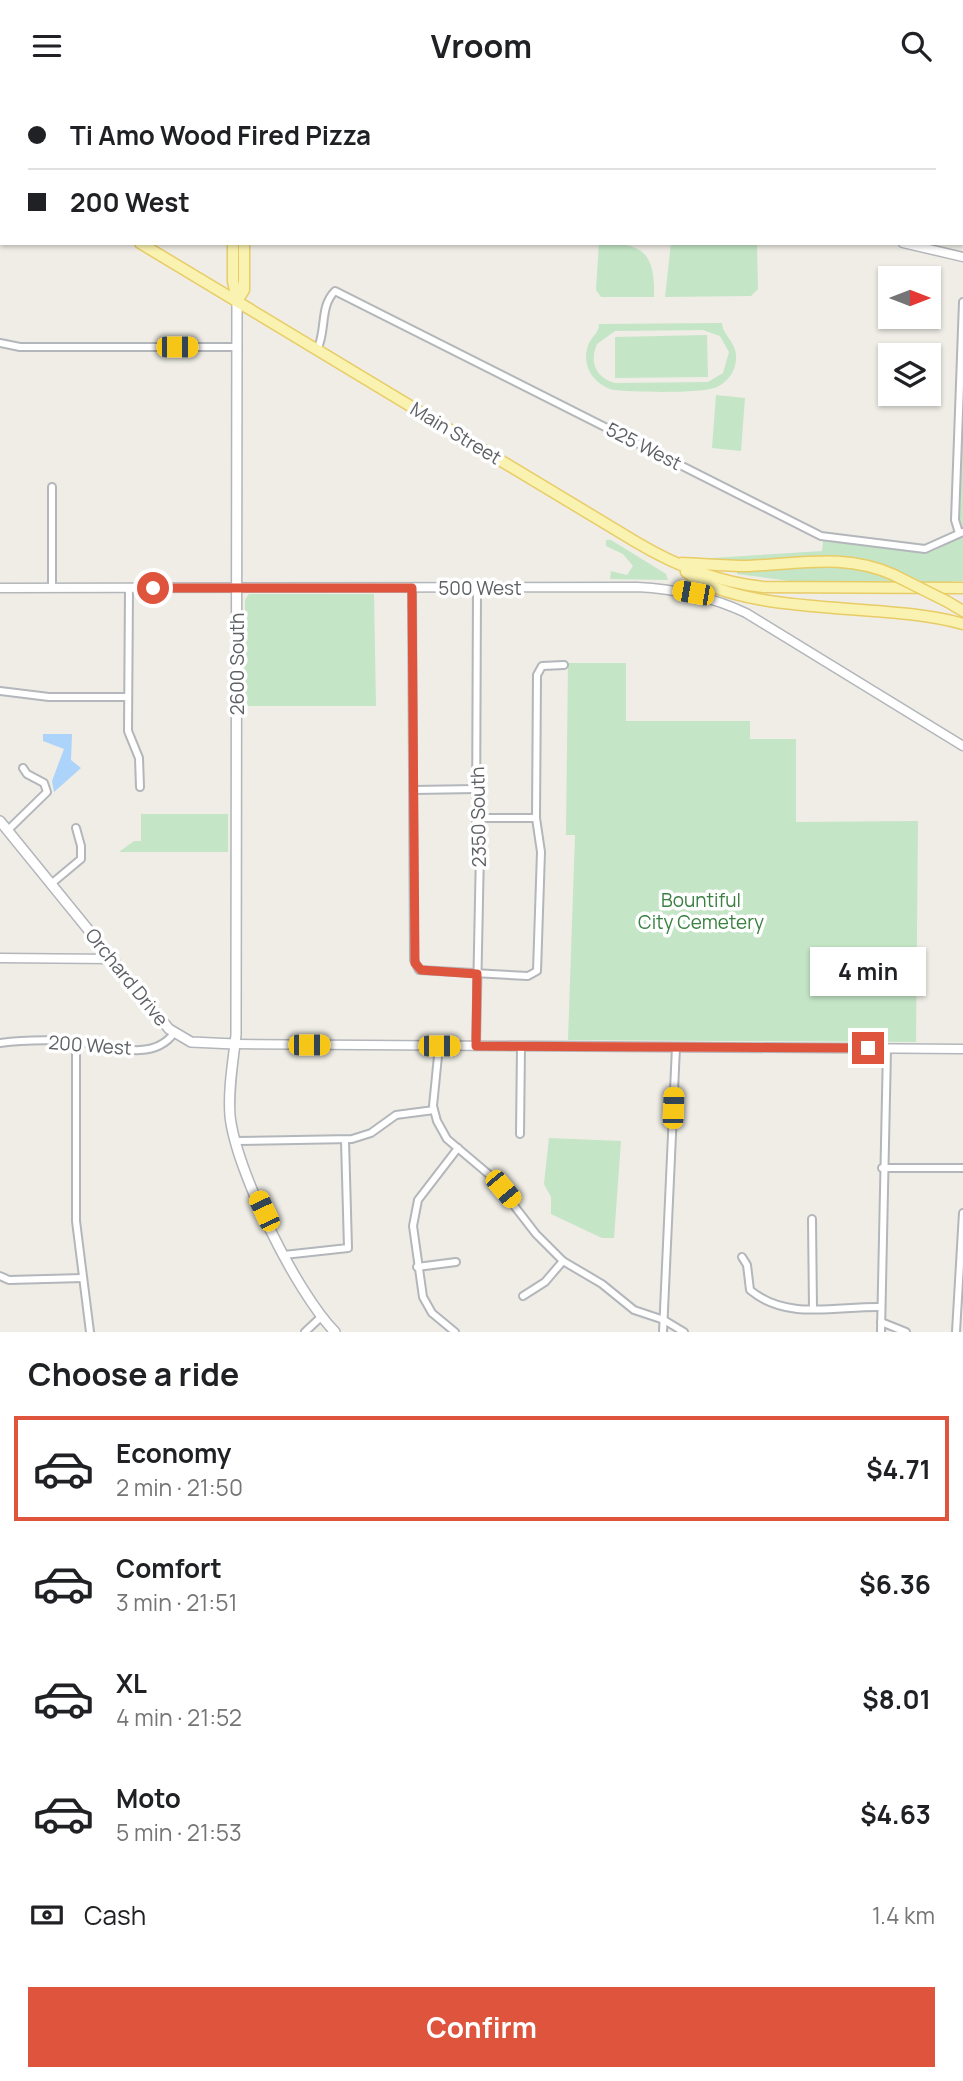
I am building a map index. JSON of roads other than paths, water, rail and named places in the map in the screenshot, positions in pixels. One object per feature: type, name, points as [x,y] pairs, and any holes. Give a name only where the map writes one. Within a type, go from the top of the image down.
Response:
[{"type":"main road","name":"Main Street","points":[[143,245],[675,563]]},
{"type":"main road","points":[[233,245],[233,281],[237,301]]},
{"type":"main road","name":"2600 South","points":[[235,1044],[237,301],[244,290],[244,245]]},
{"type":"main road","points":[[675,563],[750,566],[848,561],[894,575],[963,611]]},
{"type":"main road","points":[[675,563],[712,577],[763,587],[963,588]]},
{"type":"main road","points":[[675,563],[698,581],[768,601],[895,611],[963,624]]},
{"type":"main road","name":"Orchard Drive","points":[[0,821],[174,1033],[197,1043],[235,1044]]},
{"type":"main road","points":[[235,1044],[229,1104],[235,1141],[299,1286],[335,1332]]},
{"type":"street","points":[[912,245],[963,257]]},
{"type":"street","name":"525 West","points":[[317,350],[324,334],[325,303],[335,291],[821,536],[925,549],[938,546],[961,533]]},
{"type":"street","points":[[961,533],[955,520],[963,302]]},
{"type":"street","points":[[0,343],[16,347],[237,347]]},
{"type":"street","points":[[52,487],[52,588]]},
{"type":"street","points":[[128,588],[128,731],[139,758],[140,787]]},
{"type":"street","points":[[412,588],[417,968],[477,974],[528,976],[536,973],[541,852],[536,818],[540,667],[564,665]]},
{"type":"street","name":"2350 South","points":[[476,1046],[480,847],[477,818],[477,588]]},
{"type":"street","name":"500 West","points":[[0,589],[665,589],[705,597],[746,613],[963,746]]},
{"type":"street","points":[[0,691],[49,697],[128,697]]},
{"type":"street","points":[[8,830],[47,792],[44,783],[27,774],[23,768]]},
{"type":"street","points":[[413,790],[477,789]]},
{"type":"street","points":[[477,818],[536,818]]},
{"type":"street","points":[[51,884],[81,859],[76,828]]},
{"type":"street","points":[[0,958],[112,958]]},
{"type":"street","name":"200 West","points":[[0,1043],[76,1042],[104,1048],[154,1048],[164,1046],[174,1033]]},
{"type":"street","points":[[76,1042],[76,1221],[90,1332]]},
{"type":"street","points":[[235,1044],[963,1049]]},
{"type":"street","points":[[439,1046],[434,1110],[443,1133],[492,1177],[536,1234],[563,1261],[602,1284],[634,1310],[664,1320],[684,1332]]},
{"type":"street","points":[[520,1134],[521,1046]]},
{"type":"street","points":[[663,1332],[676,1047]]},
{"type":"street","points":[[881,1332],[887,1049]]},
{"type":"street","points":[[235,1141],[345,1140],[364,1136],[396,1115],[434,1110]]},
{"type":"street","points":[[284,1255],[348,1248],[345,1140]]},
{"type":"street","points":[[455,1332],[428,1308],[421,1292],[412,1226],[415,1206],[458,1148]]},
{"type":"street","points":[[883,1168],[963,1168]]},
{"type":"street","points":[[956,1332],[963,1213]]},
{"type":"street","points":[[812,1219],[813,1309]]},
{"type":"street","points":[[742,1257],[752,1292],[779,1307],[881,1307]]},
{"type":"street","points":[[523,1296],[545,1282],[563,1261]]},
{"type":"street","points":[[417,1267],[456,1262]]},
{"type":"street","points":[[0,1277],[83,1279]]},
{"type":"street","points":[[305,1332],[321,1317]]},
{"type":"street","points":[[881,1322],[906,1332]]},
{"type":"water","points":[[43,734],[72,734],[71,760],[81,768],[54,792],[52,781],[64,749],[43,741]]},
{"type":"park label","name":"Bountiful City Cemetery","points":[[701,911]]}]
